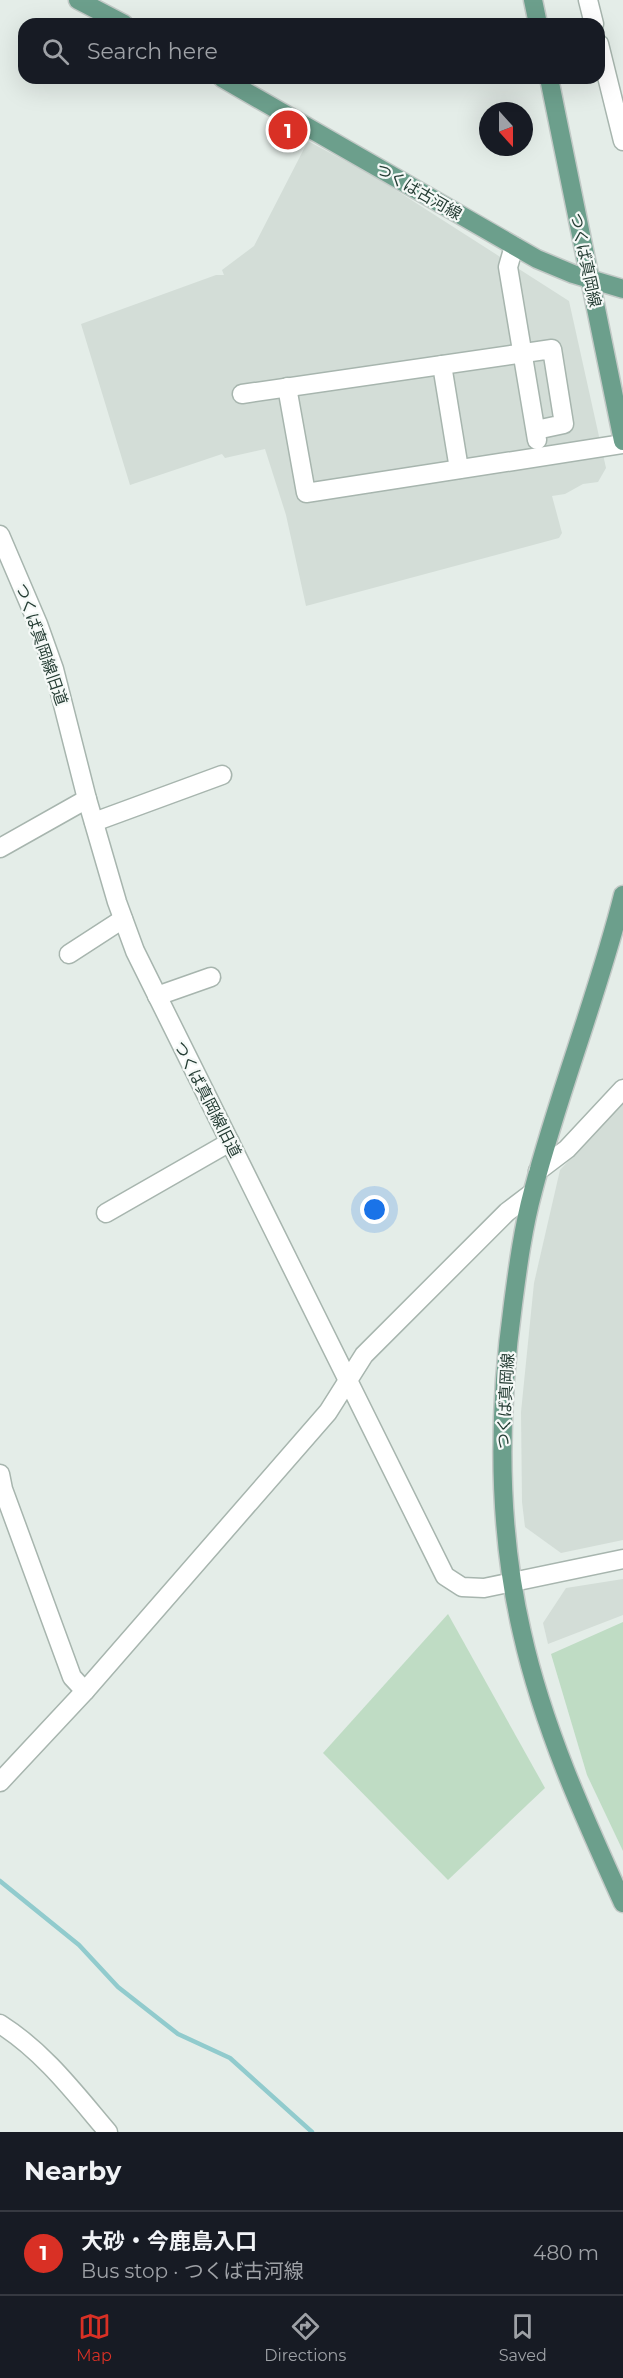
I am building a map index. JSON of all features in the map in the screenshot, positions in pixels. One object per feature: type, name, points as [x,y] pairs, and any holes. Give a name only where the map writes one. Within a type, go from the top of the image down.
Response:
[{"type":"main road","points":[[78,0],[112,18]]},
{"type":"main road","points":[[533,0],[537,18]]},
{"type":"main road","name":"つくば古河線","points":[[232,84],[554,267],[623,289]]},
{"type":"main road","name":"つくば真岡線","points":[[550,84],[623,442]]},
{"type":"main road","name":"つくば真岡線","points":[[623,894],[532,1193],[518,1260],[504,1378],[502,1428],[503,1491],[512,1583],[522,1635],[551,1734],[591,1834],[623,1903]]},
{"type":"street","points":[[588,0],[592,18]]},
{"type":"street","points":[[605,68],[623,141]]},
{"type":"street","points":[[514,246],[508,267],[540,456]]},
{"type":"street","points":[[242,394],[552,349],[564,424],[536,430]]},
{"type":"street","points":[[442,365],[459,469]]},
{"type":"street","points":[[287,387],[306,493],[623,442]]},
{"type":"street","name":"つくば真岡線旧道","points":[[0,535],[38,624],[54,669],[87,800],[135,951],[445,1576],[468,1589],[484,1588],[623,1559]]},
{"type":"street","points":[[94,822],[222,775]]},
{"type":"street","points":[[0,848],[87,800]]},
{"type":"street","points":[[69,954],[123,918]]},
{"type":"street","points":[[157,996],[211,977]]},
{"type":"street","points":[[538,1171],[567,1149],[623,1089]]},
{"type":"street","points":[[106,1214],[230,1142]]},
{"type":"street","points":[[0,1782],[85,1691],[328,1412],[364,1355],[507,1212],[532,1193]]},
{"type":"street","points":[[0,1474],[3,1489],[72,1677],[85,1691]]},
{"type":"street","points":[[0,2024],[32,2046],[58,2072],[108,2132]]},
{"type":"shaded area","points":[[308,141],[377,178],[569,301],[606,468],[598,482],[583,484],[565,494],[552,496],[562,533],[559,538],[306,606],[286,515],[265,449],[225,458],[222,454],[130,485],[81,324],[216,275],[224,275],[222,270],[254,246]]},
{"type":"shaded area","points":[[623,1103],[623,1540],[561,1553],[525,1527],[522,1502],[521,1412],[534,1283],[560,1170]]},
{"type":"shaded area","points":[[623,1579],[623,1615],[548,1644],[543,1623],[566,1588]]},
{"type":"green space","points":[[448,1614],[545,1788],[448,1880],[323,1753]]},
{"type":"green space","points":[[623,1622],[623,1851],[587,1775],[551,1654]]},
{"type":"waterway","points":[[0,1881],[79,1945],[118,1987],[178,2034],[230,2058],[312,2132]]},
{"type":"place","name":"大砂・今鹿島入口","points":[[288,130]]}]
